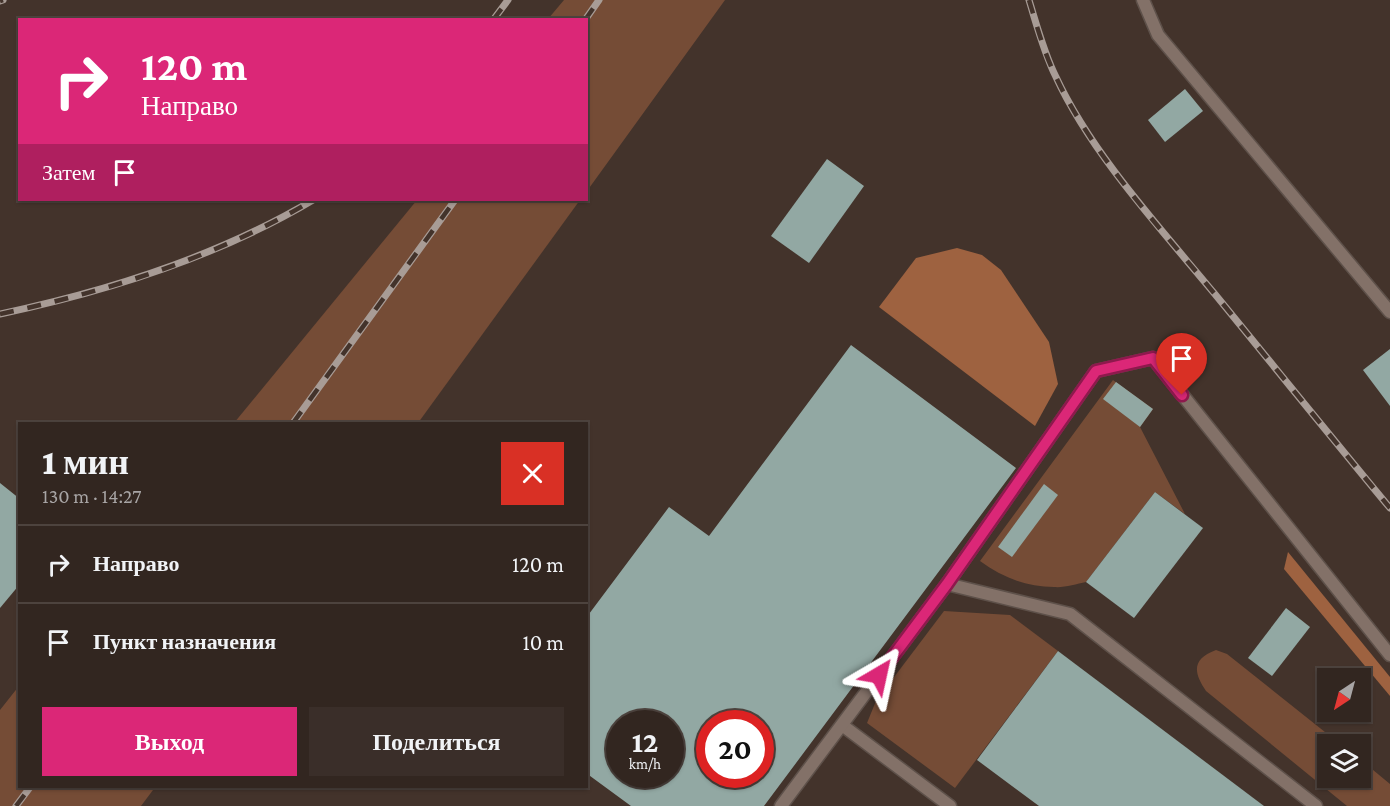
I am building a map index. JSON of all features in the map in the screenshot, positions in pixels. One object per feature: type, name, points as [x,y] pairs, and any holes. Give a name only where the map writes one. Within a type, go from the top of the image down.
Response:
[{"type":"lane","points":[[1143,0],[1158,35],[1390,312]]},
{"type":"lane","points":[[781,806],[947,584],[1096,371],[1153,358],[1390,655]]},
{"type":"lane","points":[[947,584],[1070,614],[1316,806]]},
{"type":"lane","points":[[842,725],[950,806]]},
{"type":"shaded area","points":[[564,0],[725,0],[588,190],[588,18],[549,18]]},
{"type":"shaded area","points":[[416,201],[579,201],[419,422],[235,422]]},
{"type":"shaded area","points":[[957,248],[982,255],[1001,270],[1049,342],[1058,384],[1035,426],[879,307],[916,258]]},
{"type":"shaded area","points":[[1113,380],[1153,409],[1140,427],[1185,514],[1155,492],[1086,582],[1074,585],[1044,587],[1024,583],[997,572],[980,561]]},
{"type":"shaded area","points":[[1288,552],[1390,677],[1390,696],[1371,673],[1371,668],[1367,668],[1284,569]]},
{"type":"shaded area","points":[[944,611],[1010,615],[1058,651],[955,788],[867,723],[876,701]]},
{"type":"shaded area","points":[[1216,650],[1227,654],[1327,734],[1317,734],[1317,782],[1206,691],[1199,678],[1197,667],[1202,658]]},
{"type":"shaded area","points":[[18,687],[18,788],[154,788],[141,806],[0,806],[0,710]]},
{"type":"shaded area","points":[[1371,768],[1390,784],[1390,806],[1347,806],[1325,788],[1371,788]]},
{"type":"building","points":[[1185,89],[1203,111],[1165,142],[1148,120]]},
{"type":"building","points":[[827,159],[864,186],[809,263],[771,236]]},
{"type":"building","points":[[851,345],[1016,468],[764,806],[631,806],[606,788],[684,788],[684,710],[606,710],[606,788],[588,774],[588,615],[669,507],[709,536]]},
{"type":"building","points":[[1390,349],[1390,406],[1363,370]]},
{"type":"building","points":[[1116,382],[1153,409],[1140,427],[1103,399]]},
{"type":"building","points":[[0,483],[18,497],[18,586],[0,608]]},
{"type":"building","points":[[1044,484],[1058,495],[1012,557],[998,547]]},
{"type":"building","points":[[1155,492],[1203,528],[1134,618],[1086,582]]},
{"type":"building","points":[[1286,608],[1310,627],[1272,676],[1248,658]]},
{"type":"building","points":[[1058,651],[1264,806],[1039,806],[977,760]]},
{"type":"railway","points":[[494,18],[508,0]]},
{"type":"railway","points":[[586,18],[599,0]]},
{"type":"railway","points":[[1029,0],[1044,49],[1056,77],[1088,134],[1107,162],[1390,508]]},
{"type":"railway","points":[[0,314],[122,283],[161,270],[239,239],[311,201]]},
{"type":"railway","points":[[294,422],[454,201]]},
{"type":"railway","points":[[16,806],[30,788]]},
{"type":"route","points":[[879,675],[947,584],[1096,371],[1153,358],[1182,395]]}]
